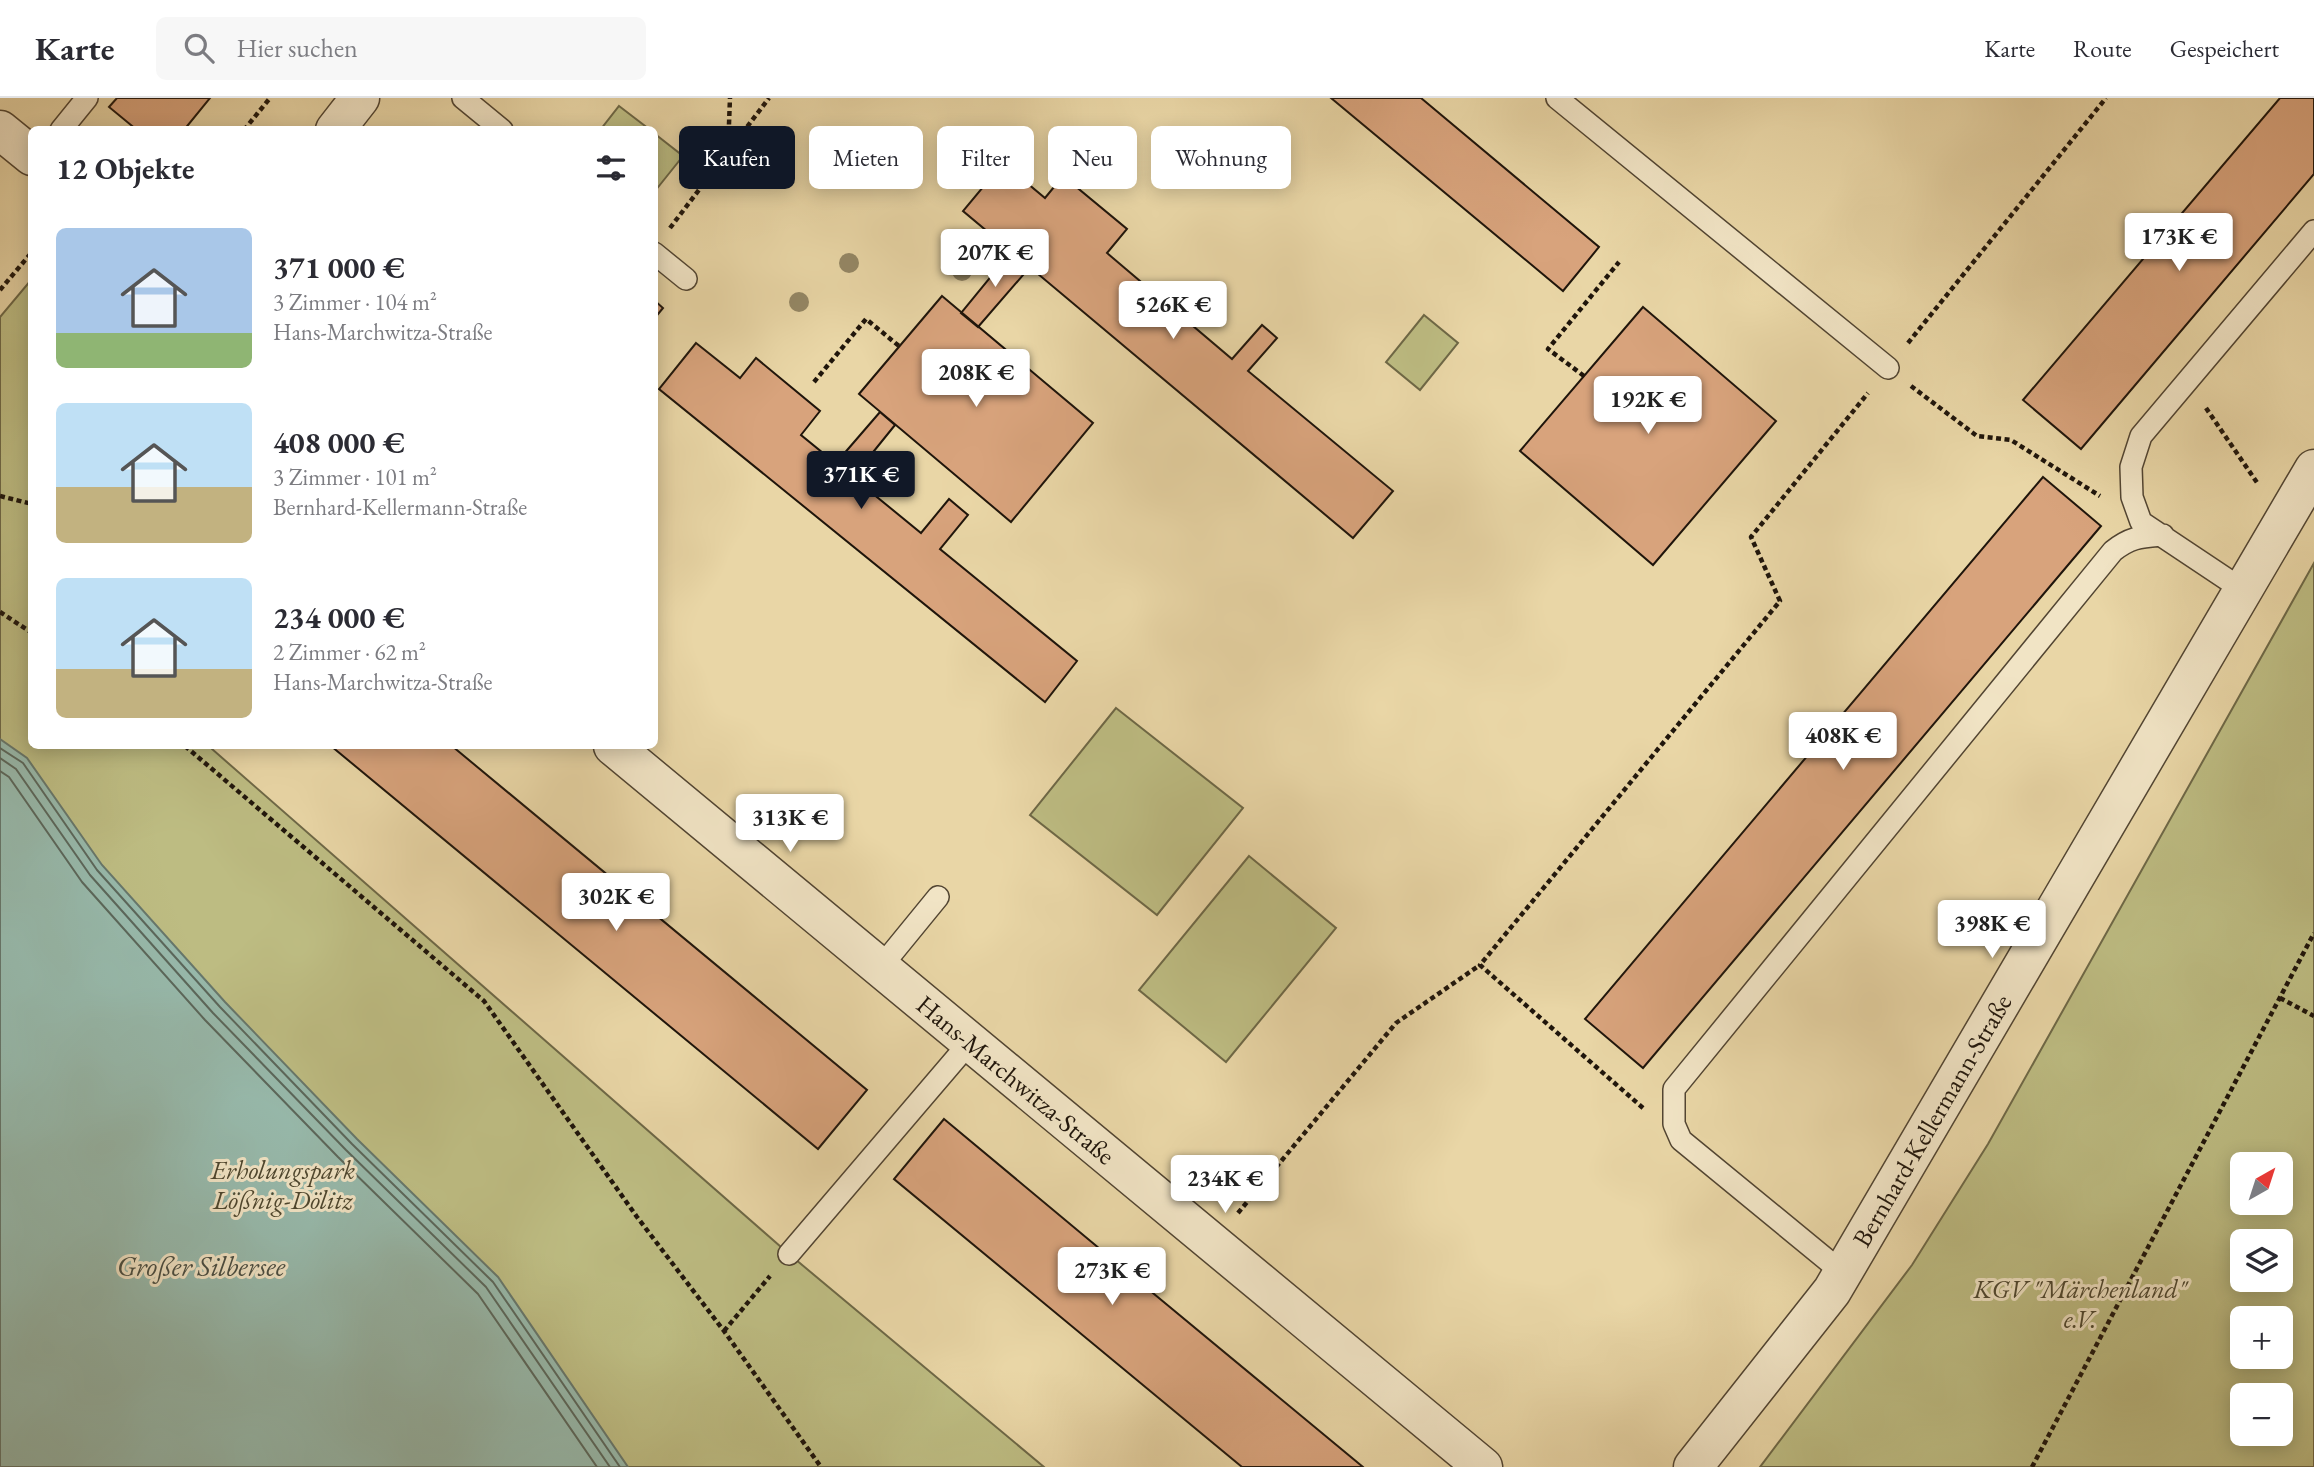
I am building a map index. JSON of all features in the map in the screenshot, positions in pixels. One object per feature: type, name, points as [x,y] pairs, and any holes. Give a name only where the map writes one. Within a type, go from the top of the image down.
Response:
[{"type":"street","points":[[338,126],[360,98]]},
{"type":"street","points":[[0,130],[28,153]]},
{"type":"street","name":"Bernhard-Kellermann-Straße","points":[[1693,1467],[1843,1273],[2314,468]]},
{"type":"street","name":"Hans-Marchwitza-Straße","points":[[617,749],[1483,1467]]},
{"type":"lane","points":[[64,126],[87,98]]},
{"type":"lane","points":[[463,98],[497,126]]},
{"type":"lane","points":[[1557,98],[1888,368]]},
{"type":"lane","points":[[2244,590],[2141,522],[2132,497],[2131,467],[2141,436],[2314,231]]},
{"type":"lane","points":[[659,246],[686,279]]},
{"type":"lane","points":[[1843,1273],[1681,1140],[1674,1124],[1674,1089],[2113,551],[2126,541],[2138,537],[2163,536]]},
{"type":"lane","points":[[880,968],[938,897]]},
{"type":"lane","points":[[789,1254],[970,1042]]},
{"type":"path","points":[[246,126],[270,98]]},
{"type":"path","points":[[729,126],[730,98]]},
{"type":"path","points":[[747,126],[769,98]]},
{"type":"path","points":[[1213,1243],[1396,1023],[1480,965],[1780,601],[1751,537],[2106,98]]},
{"type":"path","points":[[659,246],[700,189]]},
{"type":"path","points":[[0,290],[28,257]]},
{"type":"path","points":[[1584,376],[1548,349],[1619,262]]},
{"type":"path","points":[[814,382],[866,318],[899,346]]},
{"type":"path","points":[[1888,368],[1977,436],[2011,440],[2141,522]]},
{"type":"path","points":[[2188,381],[2284,521]]},
{"type":"path","points":[[0,496],[28,503]]},
{"type":"path","points":[[0,612],[28,630]]},
{"type":"path","points":[[194,749],[484,1001],[637,1217],[724,1331],[821,1467]]},
{"type":"path","points":[[2032,1467],[2314,933]]},
{"type":"path","points":[[1480,965],[1681,1140]]},
{"type":"path","points":[[2280,998],[2314,1016]]},
{"type":"path","points":[[724,1331],[789,1254]]},
{"type":"green space","points":[[619,106],[645,126],[603,126]]},
{"type":"green space","points":[[658,136],[679,153],[679,161],[658,187]]},
{"type":"green space","name":"Erholungspark Lößnig-Dölitz","points":[[28,284],[28,749],[212,749],[789,1254],[1044,1467],[0,1467],[0,317]]},
{"type":"green space","points":[[1424,315],[1458,343],[1420,390],[1386,362]]},
{"type":"green space","name":"KGV \"Märchenland\" e.V.","points":[[2314,563],[2314,1467],[1760,1467],[1912,1265],[1988,1144]]},
{"type":"green space","points":[[1116,708],[1243,808],[1157,915],[1030,815]]},
{"type":"green space","points":[[1249,856],[1336,928],[1226,1062],[1139,990]]},
{"type":"water","name":"Großer Silbersee","points":[[0,739],[27,758],[102,865],[225,1002],[357,1139],[498,1277],[628,1467],[0,1467]]},
{"type":"building","points":[[117,98],[210,98],[187,126],[132,126],[109,107]]},
{"type":"building","points":[[1331,98],[1421,98],[1599,247],[1563,291]]},
{"type":"building","points":[[2280,98],[2314,98],[2314,174],[2081,449],[2023,400]]},
{"type":"building","points":[[981,189],[1034,189],[1045,198],[1052,189],[1079,189],[1127,229],[1107,253],[1232,359],[1262,325],[1277,338],[1248,371],[1393,491],[1353,538],[963,211]]},
{"type":"building","points":[[1011,252],[1030,267],[978,327],[961,313]]},
{"type":"building","points":[[942,296],[1093,423],[1011,522],[859,394]]},
{"type":"building","points":[[1643,307],[1776,421],[1653,565],[1520,451]]},
{"type":"building","points":[[696,343],[740,378],[756,358],[820,411],[801,435],[921,533],[949,499],[968,515],[940,549],[1077,661],[1045,702],[659,389]]},
{"type":"building","points":[[880,412],[895,425],[853,477],[836,463]]},
{"type":"building","points":[[2043,477],[2101,526],[1643,1068],[1585,1019]]},
{"type":"building","points":[[335,749],[456,749],[867,1090],[818,1149]]},
{"type":"building","points":[[944,1119],[1363,1467],[1242,1467],[894,1179]]}]
